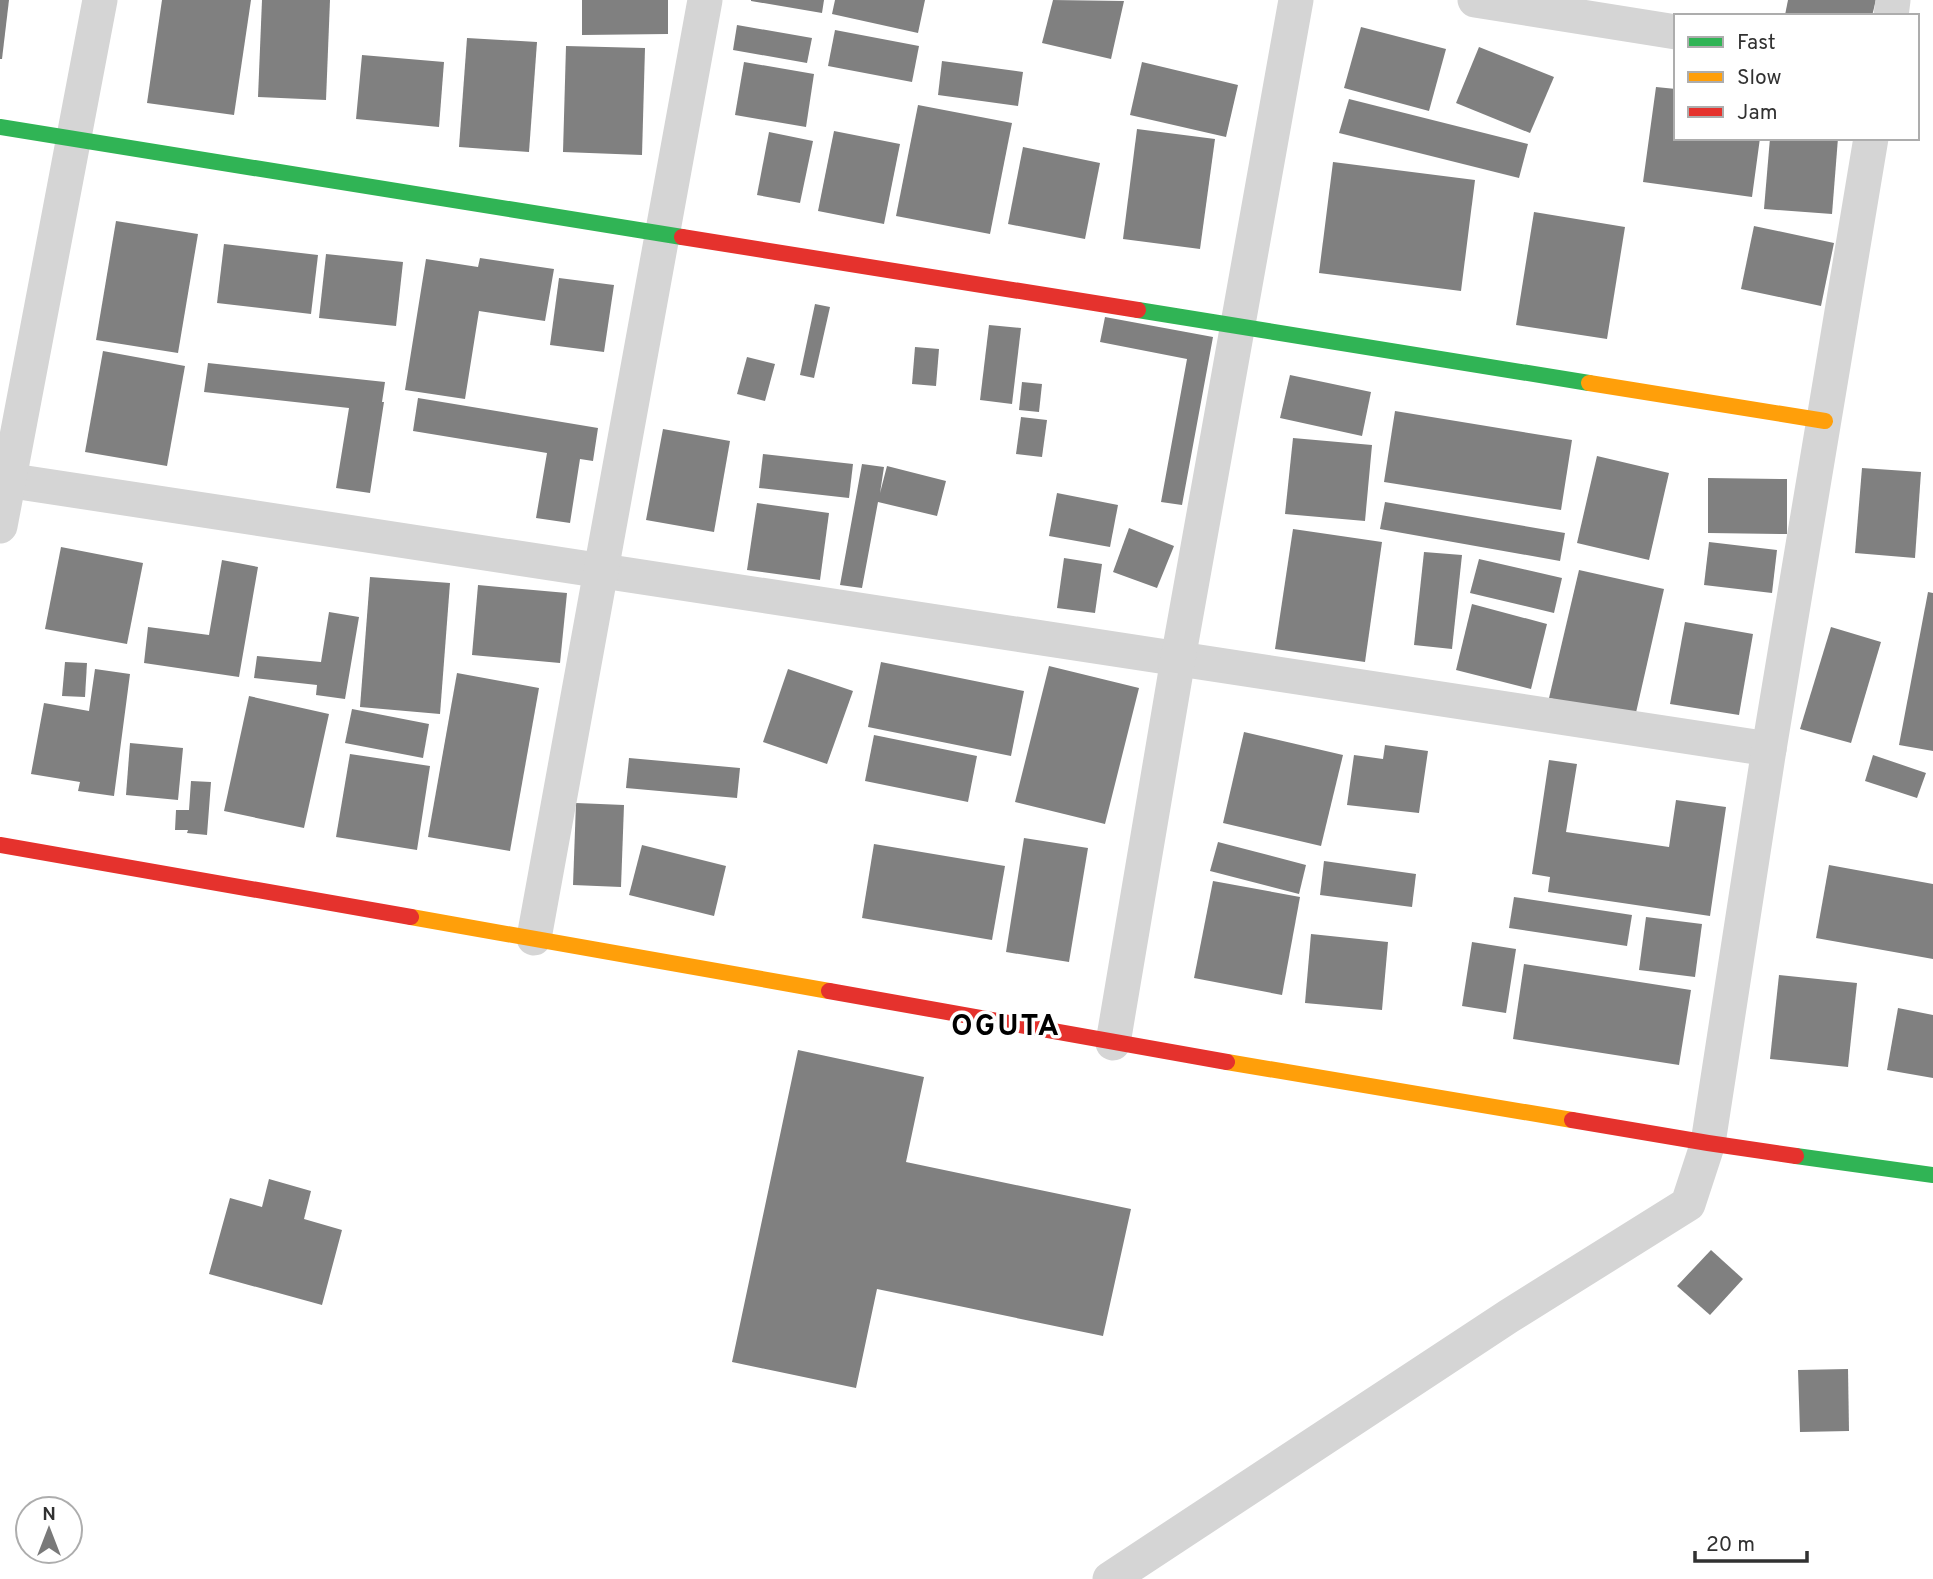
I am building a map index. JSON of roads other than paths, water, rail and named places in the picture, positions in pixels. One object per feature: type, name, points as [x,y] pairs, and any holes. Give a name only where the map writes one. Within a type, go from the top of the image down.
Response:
[{"type":"street","points":[[0,526],[4,480],[100,0]]},
{"type":"street","points":[[534,938],[705,0]]},
{"type":"street","points":[[1113,1043],[1178,659],[1296,0]]},
{"type":"street","points":[[1475,0],[1674,32]]},
{"type":"street","points":[[0,127],[1825,421]]},
{"type":"street","points":[[1110,1579],[1509,1316],[1688,1204],[1708,1143],[1769,749],[1871,140]]},
{"type":"street","points":[[4,480],[1769,749]]},
{"type":"street","points":[[0,845],[1113,1043],[1708,1143],[1933,1175]]},
{"type":"district","name":"OGUTA","points":[[1006,1025]]}]
